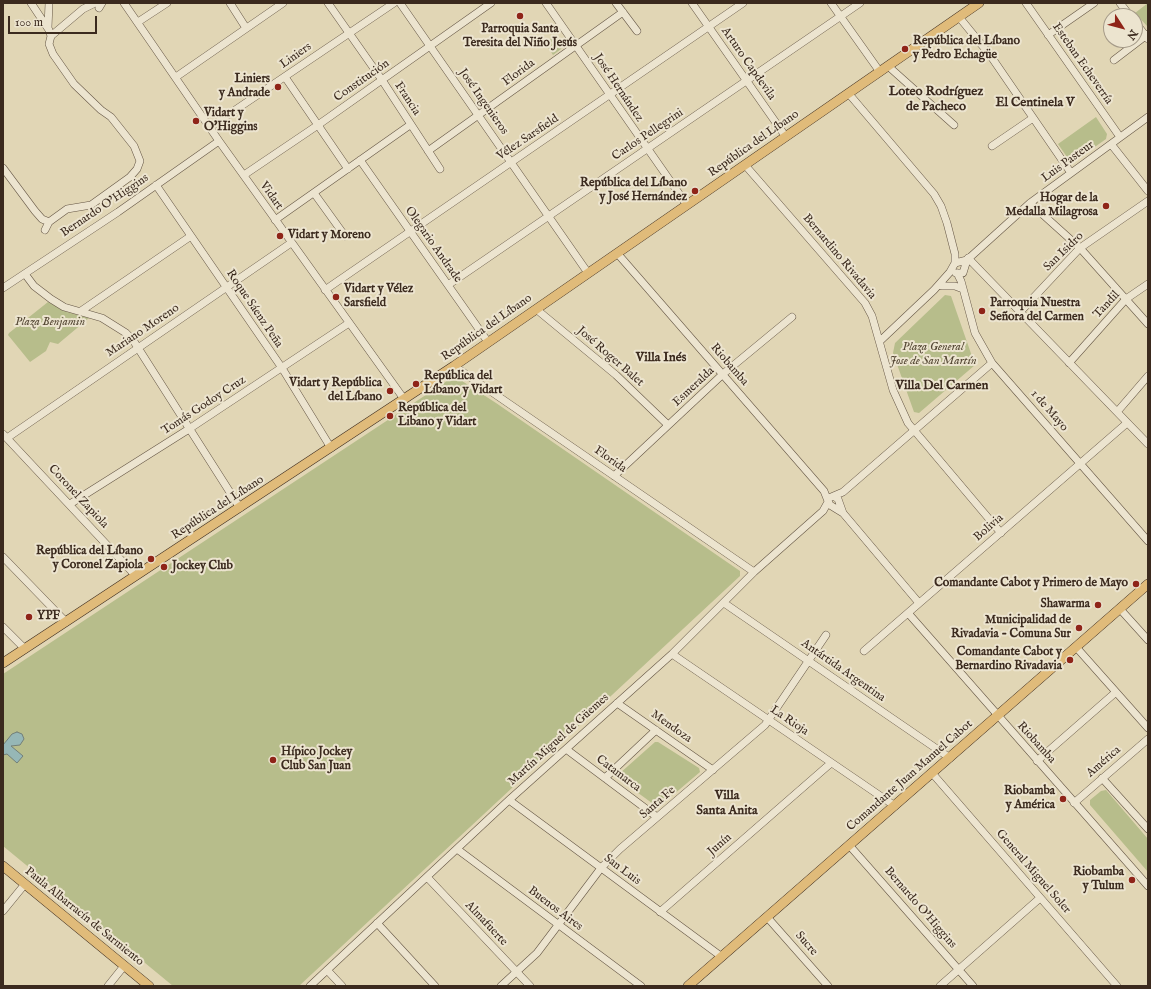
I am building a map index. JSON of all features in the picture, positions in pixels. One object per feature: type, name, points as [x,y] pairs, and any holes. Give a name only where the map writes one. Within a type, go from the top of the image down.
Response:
[{"type":"main road","name":"República del Líbano","points":[[3,663],[454,366],[979,3]]},
{"type":"main road","name":"Comandante Juan Manuel Cabot","points":[[688,986],[1148,584]]},
{"type":"main road","name":"Paula Albarracín de Sarmiento","points":[[3,866],[149,986]]},
{"type":"street","points":[[31,3],[48,28],[51,36],[49,44],[61,66],[74,84],[119,126],[134,146],[140,160],[137,169],[130,177],[91,205],[67,208],[49,222],[45,230]]},
{"type":"street","points":[[48,28],[49,3]]},
{"type":"street","name":"Vidart","points":[[124,3],[291,244],[404,399]]},
{"type":"street","points":[[138,22],[167,3]]},
{"type":"street","points":[[230,3],[246,28]]},
{"type":"street","points":[[176,77],[283,3]]},
{"type":"street","name":"Francia","points":[[328,3],[382,80],[440,169]]},
{"type":"street","name":"Liniers","points":[[210,127],[394,3]]},
{"type":"street","name":"José Ingenieros","points":[[400,3],[588,273]]},
{"type":"street","name":"Constitución","points":[[244,175],[318,126],[491,3]]},
{"type":"street","name":"José Hernández","points":[[546,3],[687,205]]},
{"type":"street","points":[[616,3],[636,31]]},
{"type":"street","name":"Arturo Capdevila","points":[[692,3],[786,137]]},
{"type":"street","name":"Vélez Sarsfield","points":[[325,290],[610,96],[743,3]]},
{"type":"street","points":[[831,3],[880,72]]},
{"type":"street","name":"Carlos Pellegrini","points":[[448,285],[646,148],[747,82],[860,3]]},
{"type":"street","name":"Esteban Echeverría","points":[[1026,3],[1120,137]]},
{"type":"street","points":[[1048,35],[1094,3]]},
{"type":"street","points":[[51,36],[84,9],[99,5]]},
{"type":"street","name":"Florida","points":[[428,151],[623,12]]},
{"type":"street","points":[[959,17],[990,55],[1071,173]]},
{"type":"street","points":[[1114,60],[1147,36]]},
{"type":"street","points":[[888,66],[954,125]]},
{"type":"street","points":[[286,77],[348,169]]},
{"type":"street","name":"1 de Mayo","points":[[849,94],[934,194],[941,206],[960,265],[961,281],[975,333],[992,363],[1148,541]]},
{"type":"street","name":"Luis Pasteur","points":[[880,341],[960,265],[1030,203],[1148,117]]},
{"type":"street","points":[[992,146],[1033,118]]},
{"type":"street","points":[[275,220],[410,125]]},
{"type":"street","name":"Bernardo O'Higgins","points":[[3,288],[219,141]]},
{"type":"street","points":[[1111,144],[1148,191]]},
{"type":"street","name":"Olegario Andrade","points":[[360,160],[488,342]]},
{"type":"street","name":"Bernardino Rivadavia","points":[[745,165],[870,310],[893,390],[913,431],[1000,532]]},
{"type":"street","points":[[3,168],[35,211],[42,219],[49,222]]},
{"type":"street","name":"Roque Sáenz Peña","points":[[156,185],[282,368],[331,448]]},
{"type":"street","points":[[314,193],[345,236]]},
{"type":"street","name":"San Isidro","points":[[1020,312],[1080,248],[1148,201]]},
{"type":"street","points":[[1030,203],[1080,248],[1148,324]]},
{"type":"street","points":[[81,311],[191,236]]},
{"type":"street","name":"Mariano Moreno","points":[[5,436],[291,244]]},
{"type":"street","name":"Riobamba","points":[[617,253],[833,501],[919,603]]},
{"type":"street","points":[[960,265],[1020,312],[1148,444]]},
{"type":"street","name":"Luis Pasteur","points":[[934,290],[942,286],[960,265]]},
{"type":"street","points":[[25,274],[34,286],[64,307],[102,318],[126,333],[138,348],[240,508]]},
{"type":"street","name":"Tandil","points":[[1069,363],[1126,299],[1148,284]]},
{"type":"street","points":[[942,286],[955,286],[963,289]]},
{"type":"street","name":"José Roger Balet","points":[[536,309],[616,375],[668,425]]},
{"type":"street","name":"Esmeralda","points":[[614,476],[723,374],[792,317]]},
{"type":"street","name":"Tomás Godoy Cruz","points":[[70,504],[189,429],[349,323]]},
{"type":"street","name":"Martín Miguel de Güemes","points":[[310,986],[509,800],[672,654],[754,572],[843,492],[992,363]]},
{"type":"street","name":"Florida","points":[[454,366],[754,572]]},
{"type":"street","points":[[1117,412],[1148,376]]},
{"type":"street","name":"Bolivia","points":[[864,650],[1127,423]]},
{"type":"street","name":"Coronel Zapiola","points":[[5,436],[136,576]]},
{"type":"street","points":[[3,558],[66,622]]},
{"type":"street","name":"Antártida Argentina","points":[[724,603],[950,758]]},
{"type":"street","points":[[1120,609],[1148,640]]},
{"type":"street","name":"Riobamba","points":[[908,613],[1148,886]]},
{"type":"street","points":[[3,627],[25,649]]},
{"type":"street","name":"Santa Fe","points":[[501,986],[537,953],[601,868],[657,817],[765,725],[826,635]]},
{"type":"street","points":[[1076,647],[1148,728]]},
{"type":"street","name":"La Rioja","points":[[672,654],[895,806]]},
{"type":"street","points":[[1037,760],[1116,692]]},
{"type":"street","name":"Mendoza","points":[[617,703],[713,770]]},
{"type":"street","points":[[604,778],[656,730]]},
{"type":"street","name":"América","points":[[1074,803],[1148,739]]},
{"type":"street","name":"Catamarca","points":[[566,749],[657,817]]},
{"type":"street","name":"Junín","points":[[660,912],[831,763]]},
{"type":"street","name":"General Miguel Soler","points":[[932,774],[1117,986]]},
{"type":"street","points":[[1102,778],[1148,829]]},
{"type":"street","name":"San Luis","points":[[509,800],[722,957]]},
{"type":"street","points":[[1141,822],[1148,816]]},
{"type":"street","name":"Bernardo O'Higgins","points":[[849,845],[973,986]]},
{"type":"street","name":"Buenos Aires","points":[[457,849],[641,986]]},
{"type":"street","name":"Almafuerte","points":[[427,877],[530,986]]},
{"type":"street","points":[[3,911],[25,884]]},
{"type":"street","points":[[940,986],[1040,898]]},
{"type":"street","name":"Sucre","points":[[767,917],[828,986]]},
{"type":"street","points":[[377,923],[434,986]]},
{"type":"street","points":[[108,986],[124,966]]},
{"type":"street","points":[[327,970],[342,986]]},
{"type":"green space","points":[[1148,3],[1147,26],[1143,22],[1143,8],[1142,8]]},
{"type":"green space","points":[[556,35],[562,45],[561,49],[553,55],[545,43]]},
{"type":"green space","points":[[1096,117],[1107,134],[1106,139],[1075,161],[1069,160],[1058,144]]},
{"type":"green space","name":"Plaza General Jose de San Martín","points":[[945,295],[951,296],[975,365],[919,413],[914,412],[893,353],[895,343]]},
{"type":"green space","name":"Plaza Benjamin","points":[[48,302],[67,312],[89,318],[58,344],[50,342],[46,351],[30,362],[8,335]]},
{"type":"green space","name":"Hípico Jockey Club San Juan","points":[[450,379],[459,379],[496,403],[740,571],[740,576],[299,986],[173,986],[3,846],[3,674]]},
{"type":"green space","points":[[655,742],[658,742],[699,768],[700,772],[660,806],[656,806],[619,779],[619,774]]},
{"type":"green space","points":[[1106,790],[1148,839],[1148,872],[1090,805],[1090,800],[1101,791]]},
{"type":"water","points":[[17,732],[22,734],[24,739],[20,745],[11,746],[23,756],[17,763],[7,754],[3,755],[3,745],[12,734]]},
{"type":"place","name":"Parroquia Santa Teresita del Niño Jesús","points":[[520,16]]},
{"type":"place","name":"República del Líbano y Pedro Echagüe","points":[[905,49]]},
{"type":"place","name":"Liniers y Andrade","points":[[278,87]]},
{"type":"place","name":"Vidart y O'Higgins","points":[[196,121]]},
{"type":"place","name":"República del Líbano y José Hernández","points":[[695,191]]},
{"type":"place","name":"Hogar de la Medalla Milagrosa","points":[[1106,206]]},
{"type":"place","name":"Vidart y Moreno","points":[[280,236]]},
{"type":"place","name":"Vidart y Vélez Sarsfield","points":[[336,297]]},
{"type":"place","name":"Parroquia Nuestra Señora del Carmen","points":[[982,311]]},
{"type":"place","name":"República del Líbano y Vidart","points":[[416,384]]},
{"type":"place","name":"Vidart y República del Líbano","points":[[390,391]]},
{"type":"place","name":"República del Libano y Vidart","points":[[390,416]]},
{"type":"place","name":"República del Líbano y Coronel Zapiola","points":[[151,559]]},
{"type":"place","name":"Jockey Club","points":[[164,567]]},
{"type":"place","name":"Comandante Cabot y Primero de Mayo","points":[[1136,584]]},
{"type":"place","name":"Shawarma","points":[[1098,605]]},
{"type":"place","name":"YPF","points":[[29,617]]},
{"type":"place","name":"Municipalidad de Rivadavia - Comuna Sur","points":[[1079,628]]},
{"type":"place","name":"Comandante Cabot y Bernardino Rivadavia","points":[[1070,660]]},
{"type":"place","name":"Hípico Jockey Club San Juan","points":[[273,760]]},
{"type":"place","name":"Riobamba y América","points":[[1063,799]]},
{"type":"place","name":"Riobamba y Tulum","points":[[1132,880]]},
{"type":"district","name":"Loteo Rodríguez de Pacheco","points":[[936,100]]},
{"type":"district","name":"El Centinela V","points":[[1035,103]]},
{"type":"district","name":"Villa Inés","points":[[661,358]]},
{"type":"district","name":"Villa Del Carmen","points":[[942,386]]},
{"type":"district","name":"Villa Santa Anita","points":[[727,804]]}]
